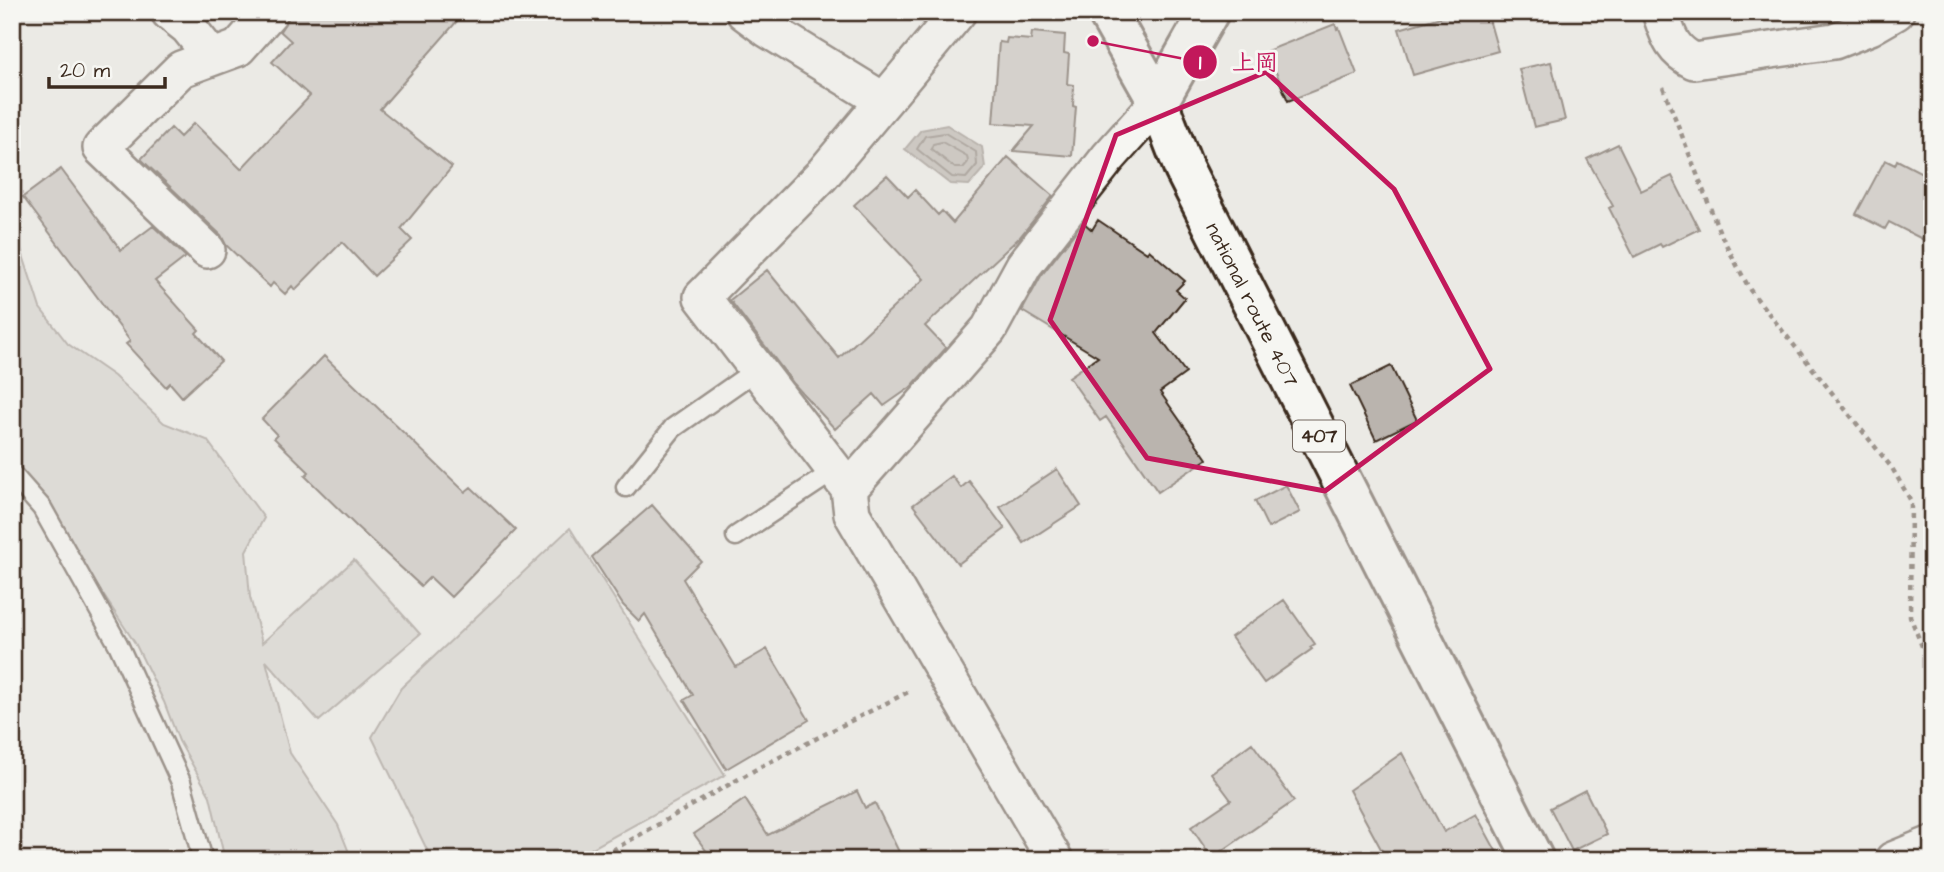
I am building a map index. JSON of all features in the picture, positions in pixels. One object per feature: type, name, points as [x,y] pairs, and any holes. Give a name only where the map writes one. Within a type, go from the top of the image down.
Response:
[{"type":"main road","name":"national route 407","points":[[1107,12],[1158,102],[1184,169],[1534,860]]},
{"type":"main road","points":[[1158,102],[1209,12]]},
{"type":"street","points":[[169,12],[188,27],[212,57]]},
{"type":"street","points":[[207,250],[101,148],[181,69],[238,48],[270,12]]},
{"type":"street","points":[[744,12],[884,101]]},
{"type":"street","points":[[958,12],[822,175],[702,297],[842,480],[852,514],[1055,860]]},
{"type":"street","points":[[1665,28],[1681,54],[1694,61],[1834,41],[1870,27],[1896,12]]},
{"type":"street","points":[[842,480],[989,329],[1024,265],[1108,158],[1158,102]]},
{"type":"street","points":[[1893,860],[1932,844]]},
{"type":"lane","points":[[626,487],[673,429],[756,370]]},
{"type":"lane","points":[[12,474],[42,508],[118,644],[181,782],[204,860]]},
{"type":"lane","points":[[736,536],[842,480]]},
{"type":"path","points":[[1665,28],[1660,79],[1720,233],[1750,290],[1892,468],[1911,501],[1910,616],[1923,649],[1932,663]]},
{"type":"path","points":[[595,860],[762,766],[946,674]]},
{"type":"highlighted area","points":[[1266,72],[1394,189],[1490,369],[1325,491],[1147,458],[1050,320],[1116,135]]},
{"type":"shaded area","points":[[12,232],[19,243],[40,308],[68,344],[114,376],[164,423],[207,440],[264,518],[246,551],[250,597],[262,643],[354,560],[420,634],[319,721],[266,661],[290,753],[338,825],[352,860],[225,860],[210,796],[179,741],[164,702],[135,643],[96,584],[71,558],[49,501],[12,462]]},
{"type":"shaded area","points":[[570,528],[725,775],[571,860],[547,860],[542,852],[523,860],[432,860],[372,737],[401,688]]},
{"type":"water","points":[[947,125],[982,147],[985,167],[969,185],[950,184],[905,149],[921,130]]},
{"type":"building","points":[[292,12],[465,12],[380,109],[452,167],[401,229],[412,240],[374,276],[342,242],[295,290],[292,286],[285,294],[273,283],[270,287],[226,245],[221,235],[141,159],[171,128],[180,137],[194,123],[241,169],[310,96],[272,62],[291,41],[280,31]]},
{"type":"building","points":[[1458,12],[1487,12],[1498,51],[1413,75],[1399,29]]},
{"type":"building","points":[[1335,24],[1357,74],[1288,101],[1267,51]]},
{"type":"building","points":[[1032,32],[1065,35],[1064,53],[1069,54],[1067,84],[1074,85],[1073,106],[1076,107],[1072,156],[1013,151],[1034,126],[993,123],[999,42],[1006,43],[1007,38],[1031,40]]},
{"type":"building","points":[[1551,62],[1565,120],[1534,127],[1519,69]]},
{"type":"building","points":[[1618,144],[1641,191],[1672,176],[1699,229],[1634,257],[1609,208],[1613,206],[1587,159]]},
{"type":"building","points":[[1008,157],[1053,196],[1020,237],[925,326],[946,348],[911,387],[884,406],[874,394],[835,429],[794,384],[730,300],[767,270],[839,358],[924,279],[854,205],[887,175],[908,197],[915,190],[938,215],[942,211],[953,223]]},
{"type":"building","points":[[1885,160],[1895,165],[1897,160],[1932,178],[1932,244],[1889,222],[1885,229],[1856,214]]},
{"type":"building","points":[[61,169],[121,250],[153,226],[186,257],[155,281],[199,330],[196,333],[221,361],[182,397],[170,383],[166,387],[126,344],[130,341],[23,197]]},
{"type":"building","points":[[1098,220],[1147,253],[1149,250],[1185,281],[1176,290],[1185,298],[1156,333],[1186,373],[1160,392],[1207,459],[1158,492],[1106,417],[1100,421],[1069,377],[1098,357],[1022,311],[1041,276],[1083,222],[1092,230]]},
{"type":"building","points":[[324,356],[465,492],[471,487],[516,530],[451,597],[430,577],[421,586],[356,526],[305,476],[309,472],[274,438],[277,435],[262,419]]},
{"type":"building","points":[[1391,366],[1417,420],[1376,440],[1350,386]]},
{"type":"building","points":[[1057,469],[1081,506],[1024,543],[1000,507]]},
{"type":"building","points":[[952,476],[961,488],[969,481],[1005,529],[958,564],[913,505]]},
{"type":"building","points":[[1286,485],[1300,512],[1268,528],[1255,501]]},
{"type":"building","points":[[652,505],[701,561],[683,579],[736,667],[767,649],[809,720],[726,769],[684,700],[693,695],[645,614],[639,621],[623,605],[592,557]]},
{"type":"building","points":[[1284,600],[1315,644],[1310,647],[1312,649],[1264,683],[1231,637]]},
{"type":"building","points":[[1252,743],[1294,801],[1212,858],[1191,827],[1231,800],[1211,773]]},
{"type":"building","points":[[1402,753],[1444,832],[1476,814],[1501,860],[1387,860],[1349,790]]},
{"type":"building","points":[[1585,790],[1607,834],[1572,851],[1550,808]]},
{"type":"building","points":[[857,791],[865,808],[875,803],[903,860],[713,860],[694,834],[745,799],[768,835]]},
{"type":"place","name":"上岡","points":[[1093,41]]}]
